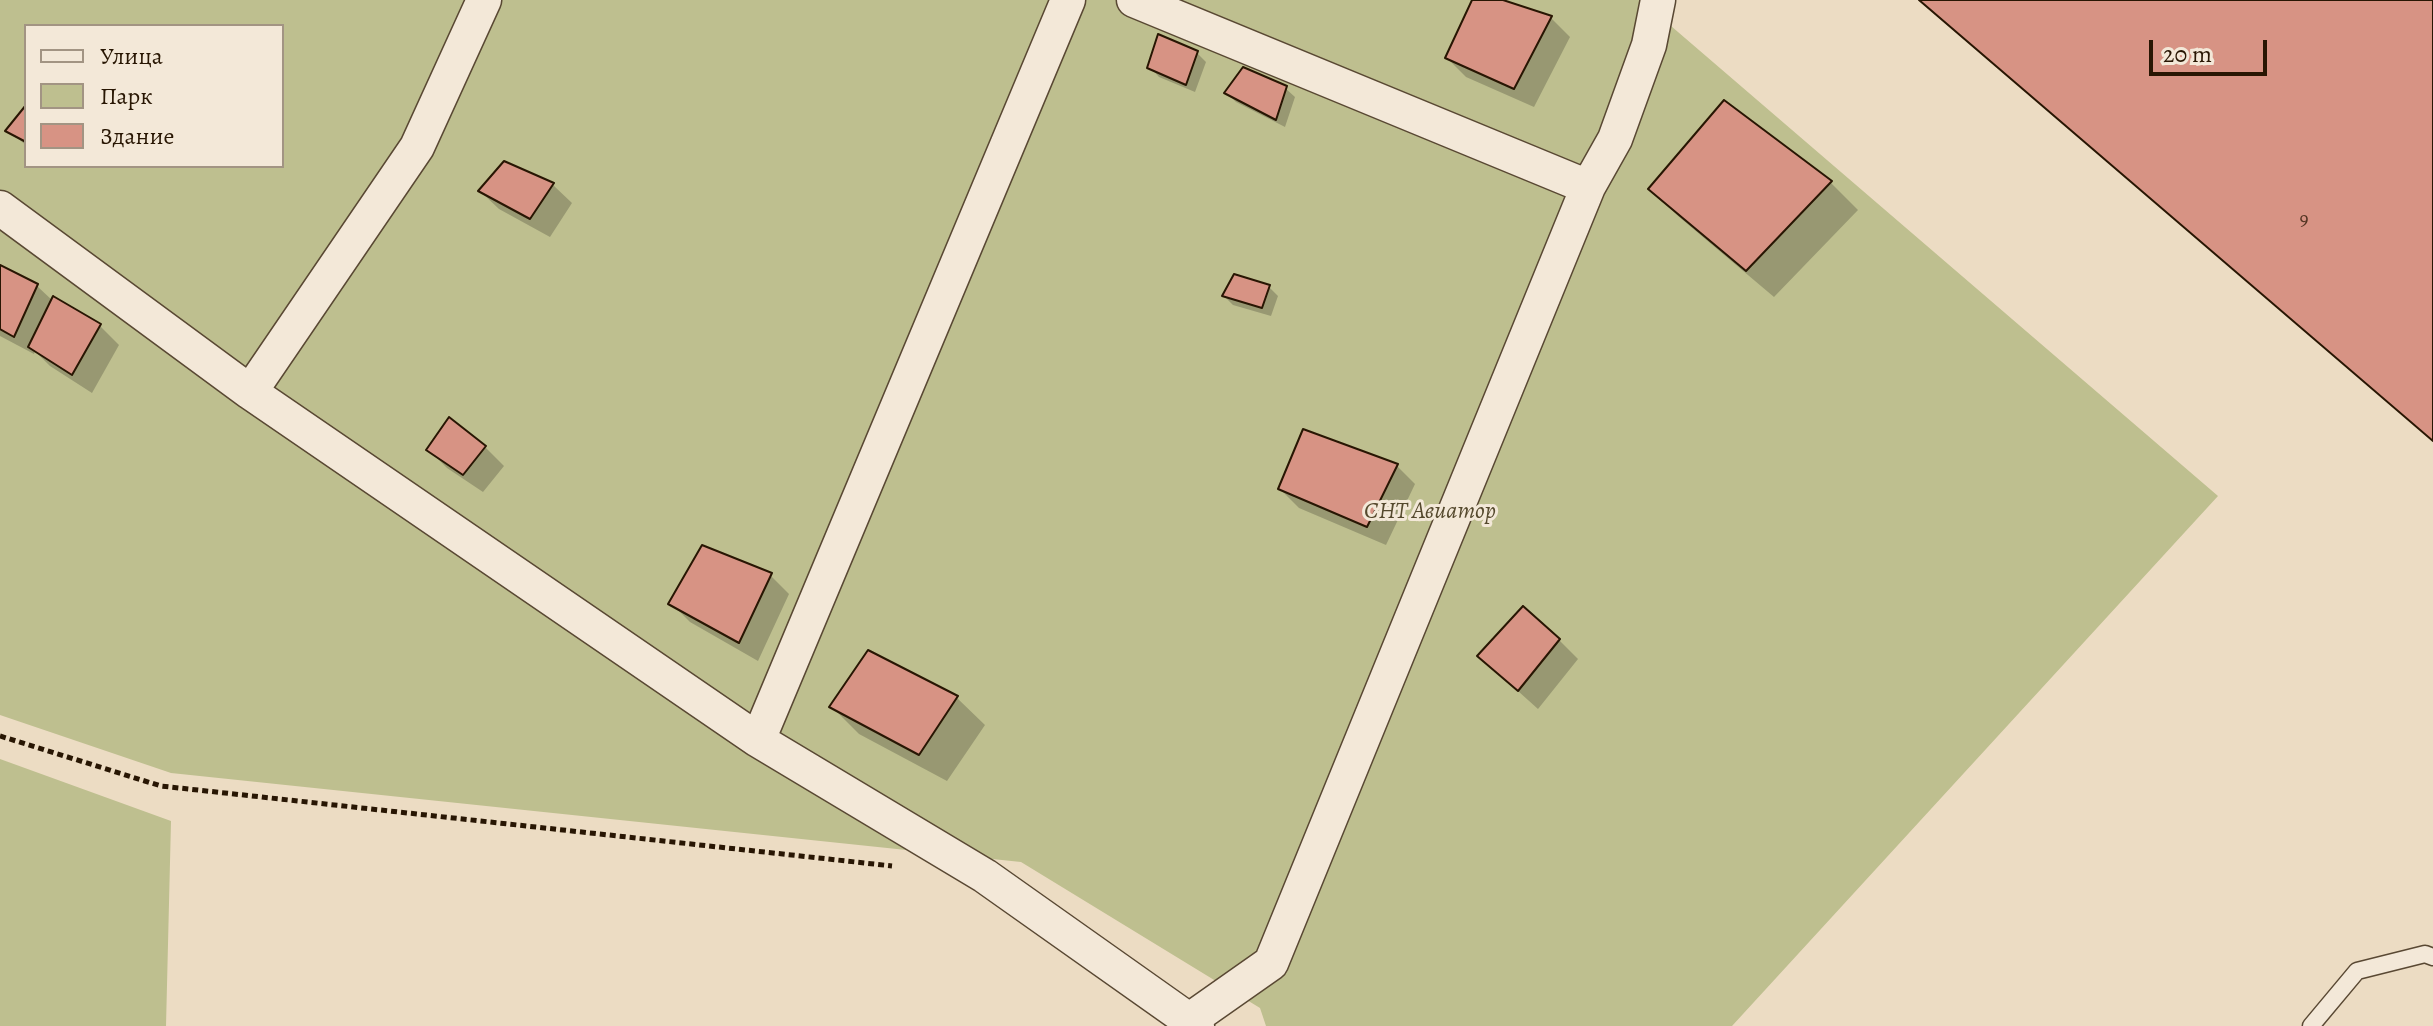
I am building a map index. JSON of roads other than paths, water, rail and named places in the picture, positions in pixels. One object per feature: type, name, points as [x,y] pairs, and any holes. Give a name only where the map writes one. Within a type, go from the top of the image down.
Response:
[{"type":"street","points":[[250,392],[417,147],[484,0]]},
{"type":"street","points":[[758,740],[1068,0]]},
{"type":"street","points":[[1134,0],[1588,187]]},
{"type":"street","points":[[0,208],[250,392],[758,740],[985,876],[1193,1023],[1271,963],[1588,187],[1615,139],[1649,45],[1658,0]]},
{"type":"lane","points":[[2311,1026],[2357,971],[2425,954],[2433,957]]},
{"type":"park label","name":"СНТ Авиатор","points":[[1430,512]]}]
